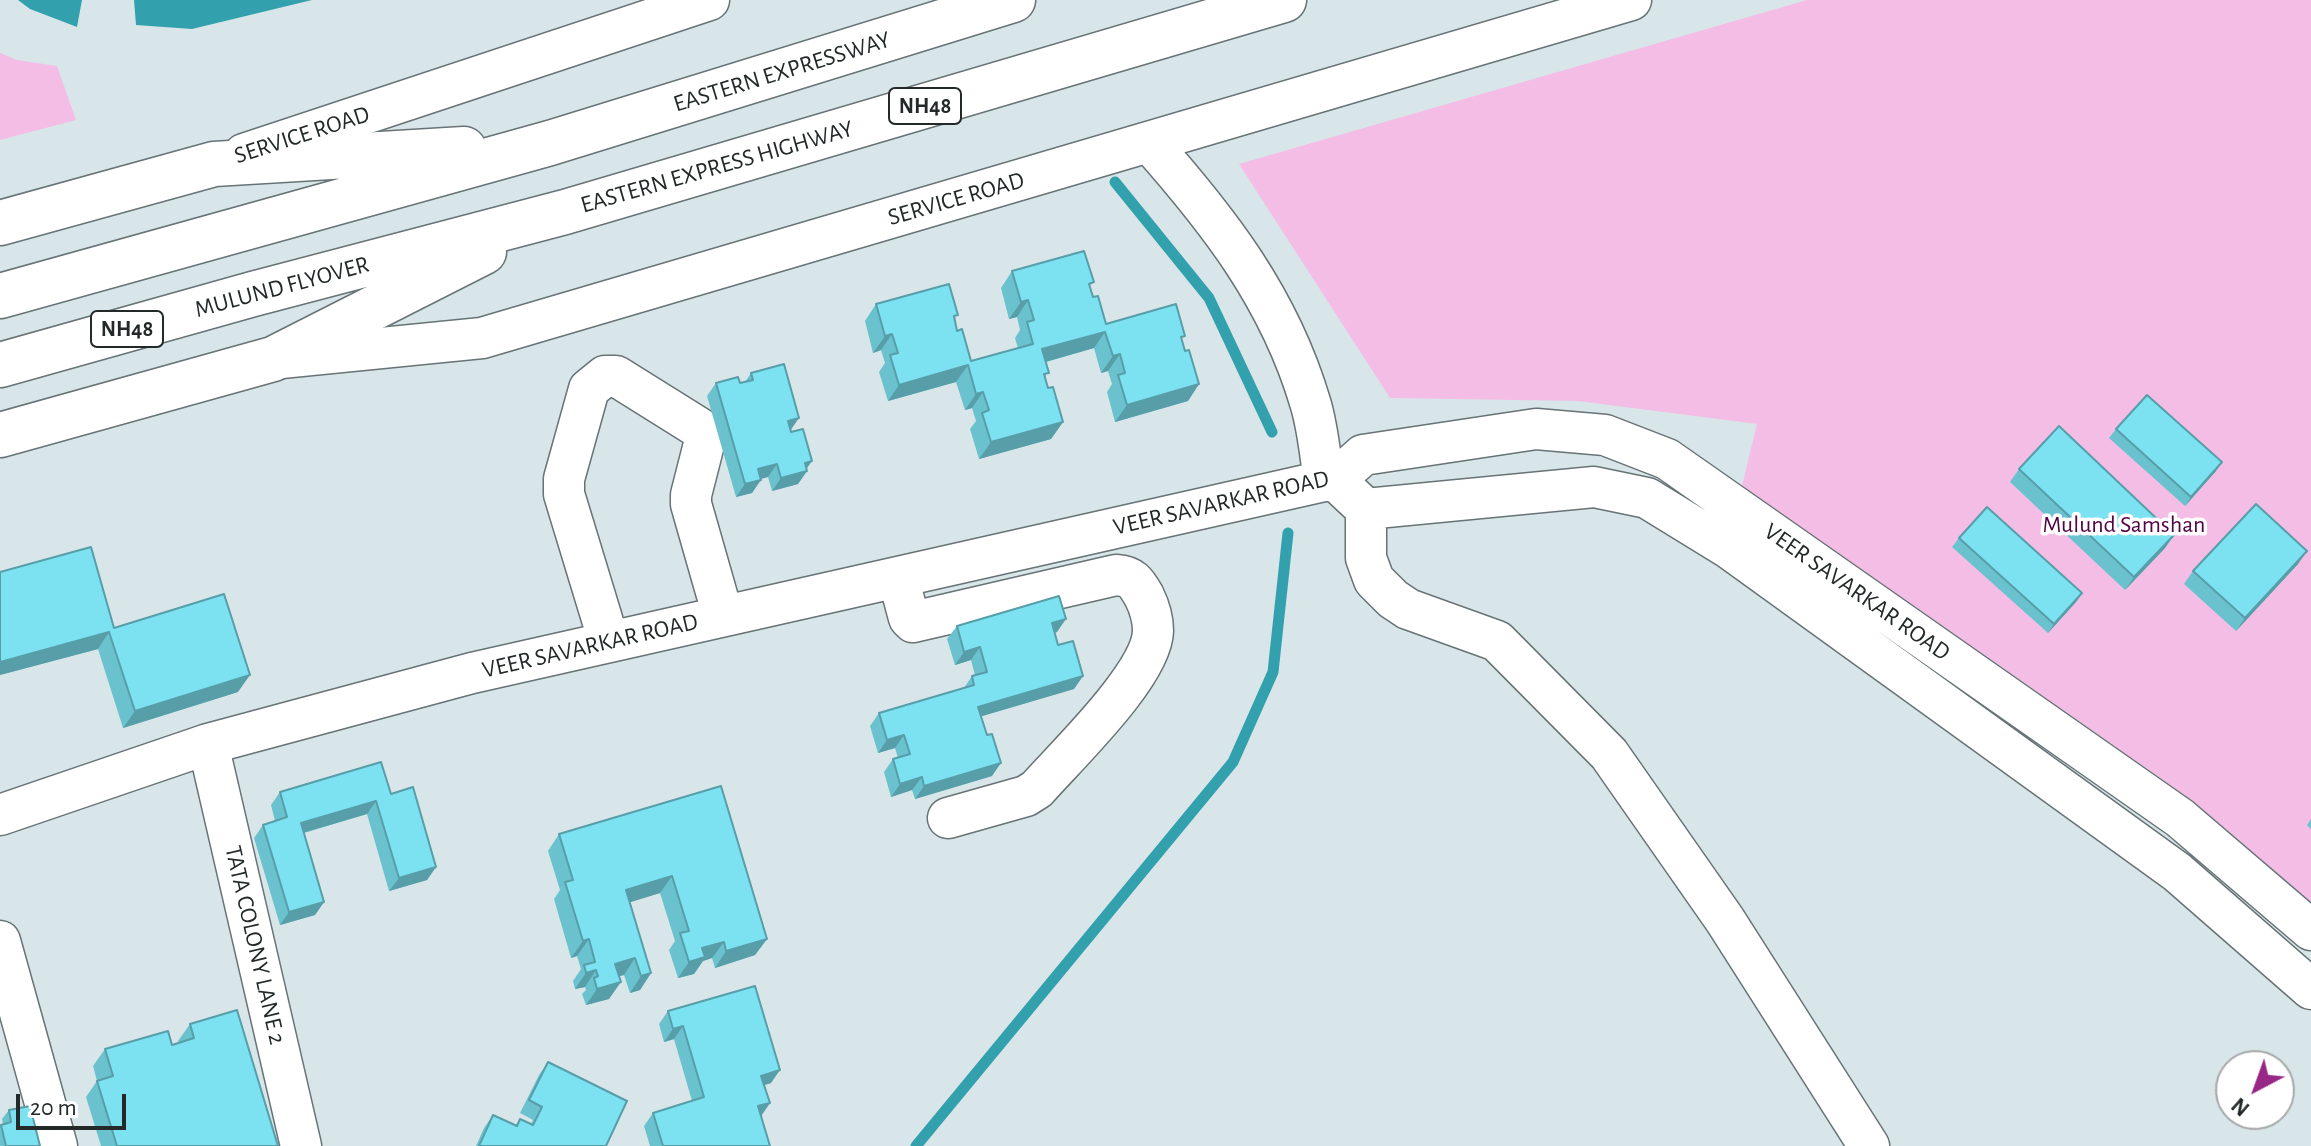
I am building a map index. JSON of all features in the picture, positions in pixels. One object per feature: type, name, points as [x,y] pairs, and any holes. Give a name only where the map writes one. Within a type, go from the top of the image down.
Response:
[{"type":"highway","name":"EASTERN EXPRESSWAY","points":[[550,143],[1013,0]]},
{"type":"highway","name":"EASTERN EXPRESS HIGHWAY","points":[[565,212],[1284,0]]},
{"type":"highway","points":[[0,223],[214,164],[550,143]]},
{"type":"highway","points":[[0,296],[550,143]]},
{"type":"highway","points":[[0,435],[273,359],[565,212]]},
{"type":"highway","name":"MULUND FLYOVER","points":[[0,365],[266,290],[565,212]]},
{"type":"street","name":"SERVICE ROAD","points":[[214,164],[709,0]]},
{"type":"street","name":"SERVICE ROAD","points":[[273,359],[482,338],[1631,0]]},
{"type":"street","points":[[1149,142],[1204,204],[1250,270],[1285,334],[1311,404],[1329,480],[1366,509],[1594,487],[1647,498],[1730,549],[2177,872],[2311,989]]},
{"type":"street","points":[[609,642],[564,494],[564,479],[589,389],[605,376],[616,376],[704,431],[705,440],[691,504],[723,616]]},
{"type":"street","name":"VEER SAVARKAR ROAD","points":[[0,815],[208,744],[472,673],[1329,480],[1363,455],[1536,429],[1605,435],[1667,459],[2180,818],[2310,929]]},
{"type":"street","points":[[1366,509],[1366,558],[1374,580],[1408,609],[1497,641],[1609,754],[1725,920],[1869,1146]]},
{"type":"street","points":[[1009,552],[1021,599]]},
{"type":"street","points":[[943,566],[953,613]]},
{"type":"street","points":[[898,577],[909,618],[913,622],[1116,575],[1136,581],[1149,605],[1153,633],[1139,670],[1037,789],[1026,796],[948,818]]},
{"type":"street","name":"TATA COLONY LANE 2","points":[[208,744],[301,1146]]},
{"type":"street","points":[[2279,961],[2310,929]]},
{"type":"street","points":[[0,941],[57,1146]]},
{"type":"green space","name":"Mulund Samshan","points":[[1807,0],[2311,0],[2311,902],[2170,785],[1742,486],[1757,424],[1578,401],[1390,398],[1239,164]]},
{"type":"green space","points":[[0,53],[17,60],[57,66],[76,120],[0,140]]},
{"type":"water","points":[[18,0],[82,0],[77,27],[30,9]]},
{"type":"water","points":[[134,0],[312,0],[192,29],[136,25]]},
{"type":"building","points":[[1084,251],[1094,282],[1089,284],[1093,297],[1098,296],[1106,324],[1176,304],[1185,336],[1181,337],[1185,351],[1189,350],[1199,384],[1127,405],[1118,375],[1125,373],[1120,354],[1113,356],[1105,332],[1042,349],[1049,373],[1044,374],[1048,388],[1053,387],[1063,422],[991,442],[982,413],[989,410],[983,392],[976,394],[968,365],[899,385],[890,355],[898,353],[892,334],[885,336],[876,304],[949,284],[958,315],[954,316],[957,331],[962,329],[971,361],[1033,344],[1027,322],[1034,320],[1028,300],[1021,302],[1012,271]]},
{"type":"building","points":[[784,364],[799,418],[788,421],[791,432],[803,429],[812,461],[805,463],[807,471],[781,478],[777,464],[758,469],[761,480],[745,484],[716,383],[738,377],[740,383],[753,380],[751,373]]},
{"type":"building","points":[[2147,395],[2222,462],[2191,497],[2116,429]]},
{"type":"building","points":[[2059,426],[2174,535],[2134,577],[2019,469]]},
{"type":"building","points":[[2256,504],[2307,551],[2245,618],[2193,571]]},
{"type":"building","points":[[1987,507],[2082,593],[2054,624],[1959,538]]},
{"type":"building","points":[[91,547],[114,628],[224,594],[250,675],[135,711],[109,632],[0,662],[0,572]]},
{"type":"building","points":[[1059,596],[1066,619],[1052,623],[1058,645],[1073,641],[1083,676],[978,707],[987,735],[992,734],[1001,763],[924,786],[922,777],[900,784],[893,759],[910,754],[904,735],[887,740],[879,713],[974,685],[972,676],[987,672],[980,647],[964,652],[957,626]]},
{"type":"building","points":[[381,762],[391,794],[413,787],[436,867],[399,878],[376,801],[301,823],[324,902],[289,912],[263,825],[287,817],[280,792]]},
{"type":"building","points":[[721,786],[767,939],[726,951],[724,942],[702,948],[705,957],[689,962],[680,933],[689,931],[672,876],[626,890],[651,973],[641,976],[635,958],[615,964],[621,982],[597,989],[594,978],[598,976],[596,970],[586,973],[584,965],[595,962],[589,939],[583,941],[565,882],[573,880],[559,834]]},
{"type":"building","points":[[755,986],[780,1070],[761,1076],[770,1103],[758,1106],[770,1146],[663,1146],[653,1113],[704,1097],[683,1026],[673,1029],[668,1011]]},
{"type":"building","points":[[237,1010],[278,1146],[117,1146],[97,1081],[113,1076],[105,1049],[168,1031],[172,1045],[194,1038],[190,1024]]},
{"type":"building","points":[[548,1062],[627,1101],[606,1146],[479,1146],[493,1115],[517,1126],[520,1119],[533,1125],[542,1107],[529,1100]]},
{"type":"building","points":[[30,1106],[40,1146],[6,1146],[1,1125],[11,1122],[9,1110]]},
{"type":"waterway","points":[[1115,182],[1209,298],[1272,432]]},
{"type":"waterway","points":[[916,1146],[1233,762],[1273,672],[1288,533]]}]
